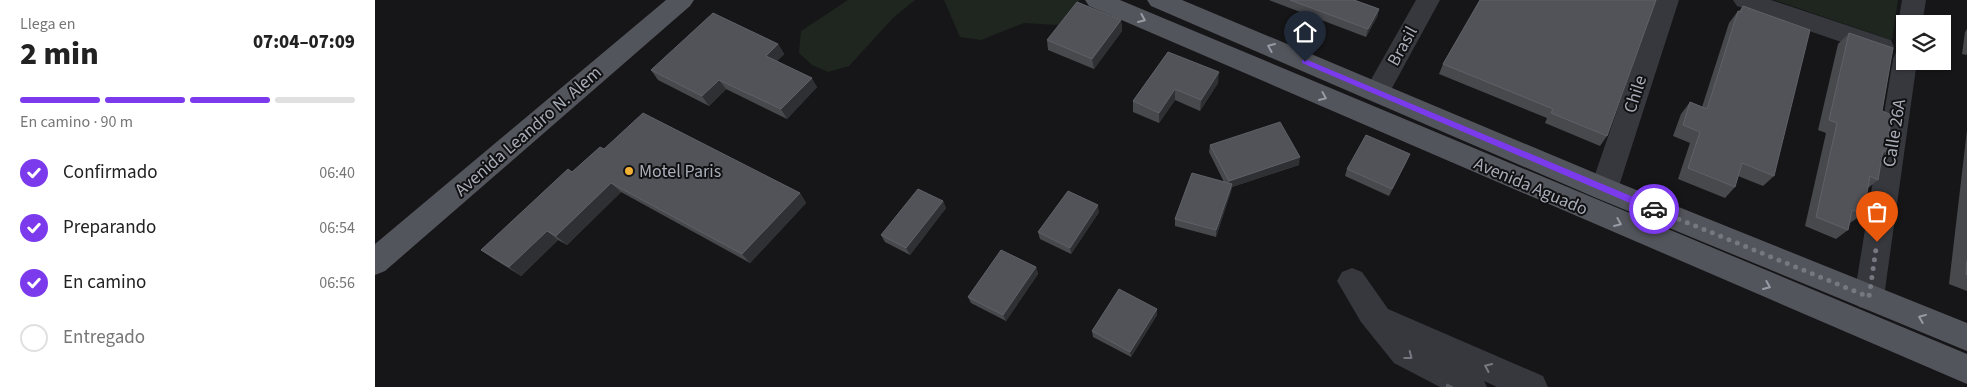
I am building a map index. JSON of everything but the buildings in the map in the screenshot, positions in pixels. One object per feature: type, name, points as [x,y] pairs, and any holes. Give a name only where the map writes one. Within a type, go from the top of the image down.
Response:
[{"type":"main road","name":"Avenida Leandro N. Alem","points":[[375,262],[682,0]]},
{"type":"main road","name":"Avenida Aguado","points":[[1097,0],[1835,315],[1967,369]]},
{"type":"main road","name":"Avenida Aguado","points":[[1159,0],[1603,189],[1967,337]]},
{"type":"street","name":"Brasil","points":[[1377,92],[1428,0]]},
{"type":"street","name":"Chile","points":[[1603,189],[1667,0]]},
{"type":"street","points":[[1745,0],[1896,51]]},
{"type":"street","points":[[1911,15],[1913,0]]},
{"type":"street","name":"Calle 26A","points":[[1869,297],[1903,70]]},
{"type":"street","points":[[1352,281],[1377,319],[1405,353],[1416,361],[1471,387]]},
{"type":"street","points":[[1377,319],[1532,387]]},
{"type":"shaded area","points":[[848,0],[915,0],[893,18],[849,66],[828,72],[812,65],[799,53],[801,31]]},
{"type":"shaded area","points":[[944,0],[1079,0],[1075,15],[1057,25],[1024,23],[981,40],[960,37]]},
{"type":"shaded area","points":[[1774,0],[1898,0],[1892,40]]},
{"type":"way so far","points":[[1654,209],[1869,297],[1877,242]]},
{"type":"place","name":"Motel Paris","points":[[629,171]]},
{"type":"route","points":[[1305,62],[1654,209]]}]
